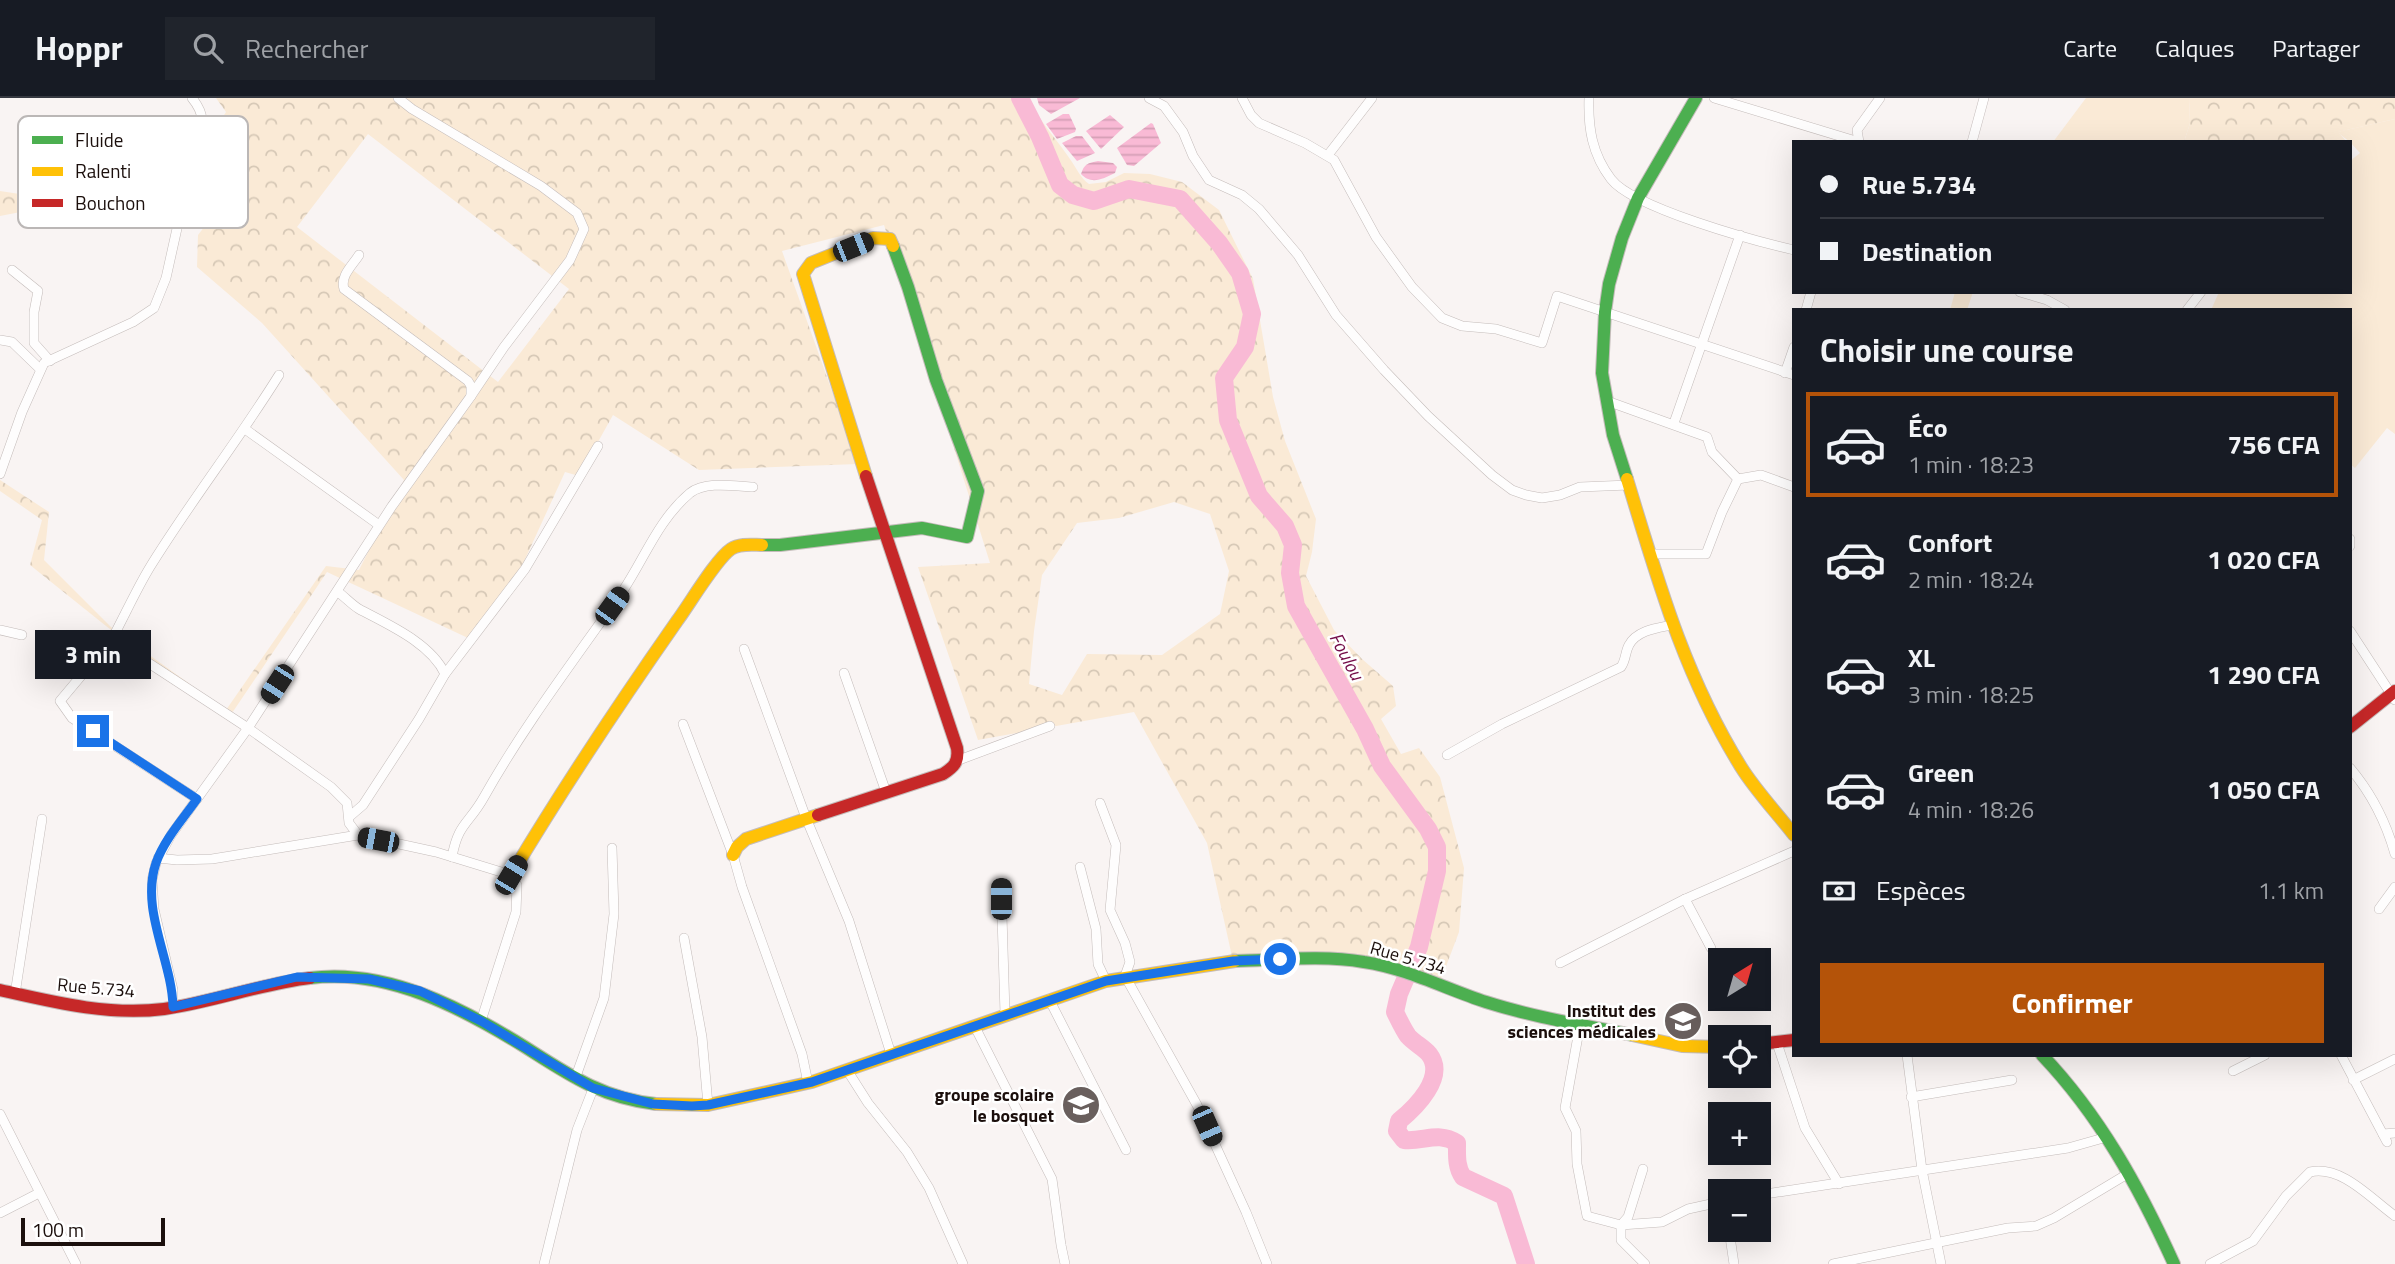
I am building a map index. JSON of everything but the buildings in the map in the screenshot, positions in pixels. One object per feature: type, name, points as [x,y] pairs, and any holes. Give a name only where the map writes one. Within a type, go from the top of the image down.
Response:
[{"type":"street","points":[[192,98],[199,106],[201,116]]},
{"type":"street","points":[[173,1007],[173,990],[160,941],[152,894],[152,880],[158,858],[248,728],[380,525],[504,346],[570,260],[584,229],[577,213],[541,186],[398,98]]},
{"type":"street","points":[[1149,98],[1164,106],[1183,132],[1193,156],[1209,180],[1242,195],[1259,208],[1298,255],[1336,314],[1384,370],[1428,416],[1492,475],[1512,490],[1542,498],[1560,495],[1580,487],[1629,485]]},
{"type":"street","points":[[1328,155],[1371,98]]},
{"type":"street","points":[[1589,98],[1588,119],[1593,149],[1611,179],[1638,198],[1705,226],[1792,249]]},
{"type":"street","points":[[1696,98],[1638,198],[1622,238],[1609,284],[1602,373],[1613,435],[1672,625],[1686,661],[1743,770],[1792,832]]},
{"type":"street","points":[[1714,98],[1852,140]]},
{"type":"street","points":[[1859,140],[1857,130],[1880,98]]},
{"type":"street","points":[[1973,140],[1984,98]]},
{"type":"street","points":[[1247,100],[1259,122],[1334,160],[1376,237],[1412,287],[1442,318],[1462,326],[1496,329],[1542,343],[1557,296],[1790,374]]},
{"type":"street","points":[[0,474],[22,412],[44,363],[133,322],[154,308],[166,278],[177,228]]},
{"type":"street","points":[[1674,424],[1740,235]]},
{"type":"street","points":[[511,875],[630,689],[711,573],[731,549],[742,545],[780,545],[884,533],[922,528],[967,537],[978,491],[936,380],[908,287],[890,239],[873,238],[811,263],[803,274],[884,533],[959,760],[956,766],[943,774],[746,839],[733,855]]},
{"type":"street","points":[[359,256],[345,276],[342,283],[344,289],[468,381],[471,396]]},
{"type":"street","points":[[12,270],[38,292],[34,312],[34,343],[50,360]]},
{"type":"street","points":[[2027,294],[2061,308]]},
{"type":"street","points":[[0,340],[12,342],[40,369]]},
{"type":"street","points":[[197,799],[72,718],[60,701],[112,639],[149,569],[279,375]]},
{"type":"street","points":[[1607,401],[1707,437],[1712,453],[1738,479]]},
{"type":"street","points":[[245,429],[380,525]]},
{"type":"street","points":[[349,817],[363,805],[445,674],[525,569],[598,446]]},
{"type":"street","points":[[1738,479],[1761,475],[1792,486]]},
{"type":"street","points":[[1650,554],[1706,554],[1738,479]]},
{"type":"street","points":[[452,858],[458,832],[675,509],[692,491],[706,486],[753,487]]},
{"type":"street","points":[[338,592],[360,609],[379,618],[428,651],[439,662],[445,674]]},
{"type":"street","points":[[1447,755],[1502,724],[1621,667],[1634,639],[1643,633],[1672,625]]},
{"type":"street","points":[[0,630],[22,635]]},
{"type":"street","points":[[2352,634],[2394,695],[2352,726]]},
{"type":"street","points":[[112,639],[248,728],[343,797],[347,803],[351,828],[358,835]]},
{"type":"street","points":[[744,649],[806,818],[849,921],[891,1054]]},
{"type":"street","points":[[844,673],[886,793]]},
{"type":"street","points":[[683,724],[733,855],[802,1054],[808,1083]]},
{"type":"street","points":[[959,760],[1050,726]]},
{"type":"street","points":[[2352,771],[2371,796],[2382,817],[2395,854]]},
{"type":"street","points":[[1100,803],[1116,845],[1110,910],[1125,943],[1130,962],[1125,976],[1197,1105],[1267,1264]]},
{"type":"street","points":[[15,994],[42,819]]},
{"type":"street","points":[[158,858],[212,859],[358,835],[511,875],[517,885],[516,912],[481,1021]]},
{"type":"street","points":[[575,1079],[604,998],[614,914],[612,848]]},
{"type":"street","points":[[1560,963],[1685,899],[1792,852]]},
{"type":"street","points":[[1080,867],[1096,929],[1098,964],[1106,981]]},
{"type":"street","points":[[1001,883],[1005,1014]]},
{"type":"street","points":[[2379,909],[2395,887]]},
{"type":"street","points":[[1685,899],[1711,948]]},
{"type":"street","points":[[684,938],[702,1037],[708,1105]]},
{"type":"street","name":"Rue 5.734","points":[[0,990],[48,1002],[119,1010],[173,1007],[297,977],[369,979],[420,991],[481,1021],[593,1088],[653,1104],[708,1105],[808,1083],[1106,981],[1233,961],[1338,959],[1391,968],[1519,1011],[1682,1046],[1708,1047]]},
{"type":"street","points":[[1049,999],[1126,1150]]},
{"type":"street","points":[[974,1025],[1052,1180],[1065,1264]]},
{"type":"street","points":[[1580,1025],[1565,1108],[1576,1131],[1577,1164],[1587,1216],[1621,1225],[1662,1222],[1688,1209],[1708,1205]]},
{"type":"street","points":[[1771,1043],[1792,1040]]},
{"type":"street","points":[[1777,1043],[1805,1128],[1839,1184]]},
{"type":"street","points":[[1907,1057],[1922,1170],[1941,1264]]},
{"type":"street","points":[[2044,1057],[2063,1075]]},
{"type":"street","points":[[2053,1057],[2107,1137],[2151,1210],[2174,1264]]},
{"type":"street","points":[[2233,1071],[2261,1057]]},
{"type":"street","points":[[2342,1057],[2385,1138],[2395,1133]]},
{"type":"street","points":[[2353,1080],[2395,1059]]},
{"type":"street","points":[[847,1070],[868,1103],[907,1152],[929,1188],[963,1264]]},
{"type":"street","points":[[1911,1097],[2012,1080]]},
{"type":"street","points":[[545,1264],[577,1130],[593,1088]]},
{"type":"street","points":[[0,1114],[75,1264]]},
{"type":"street","points":[[1771,1193],[2068,1148],[2107,1137]]},
{"type":"street","points":[[1643,1170],[1628,1217],[1621,1225],[1621,1240],[1645,1264]]},
{"type":"street","points":[[2210,1264],[2253,1241],[2286,1196],[2310,1171],[2331,1172],[2343,1177],[2395,1216]]},
{"type":"street","points":[[1833,1264],[2008,1228],[2036,1226],[2087,1200],[2129,1173]]},
{"type":"street","points":[[0,1213],[39,1193]]},
{"type":"street","points":[[1731,1242],[1734,1264]]},
{"type":"green space","points":[[216,98],[1028,98],[1089,184],[1106,182],[1124,173],[1150,174],[1182,182],[1219,210],[1253,279],[1273,397],[1285,441],[1316,519],[1306,576],[1334,630],[1393,686],[1396,706],[1381,719],[1401,754],[1419,748],[1440,777],[1464,868],[1459,932],[1439,985],[1365,962],[1233,961],[1207,843],[1134,712],[978,740],[918,567],[990,563],[884,225],[782,251],[858,464],[699,470],[613,415],[579,476],[565,472],[516,579],[468,638],[327,572],[228,719],[30,565],[42,520],[0,491],[0,480],[49,512],[44,560],[113,629],[226,710],[326,566],[359,570],[404,480],[262,323],[197,267],[198,235],[203,228],[248,228],[248,116],[223,116],[226,112]],"holes":[[[368,134],[569,289],[498,382],[297,227]],[[1174,502],[1210,514],[1229,571],[1220,614],[1162,655],[1087,654],[1062,695],[1029,684],[1042,575],[1077,523],[1119,518]]]},
{"type":"green space","points":[[2086,98],[2189,98],[2190,123],[2185,140],[2054,140]]},
{"type":"green space","points":[[2189,98],[2395,98],[2395,119],[2338,132],[2345,140],[2185,140],[2190,123]]},
{"type":"green space","points":[[2395,119],[2395,434],[2387,428],[2355,468],[2352,466],[2352,308],[2212,308],[2218,294],[2352,294],[2352,159],[2360,153],[2352,144],[2352,140],[2347,140],[2337,132]]},
{"type":"green space","points":[[0,191],[18,194],[18,212],[0,216]]},
{"type":"green space","points":[[1954,294],[1972,294],[1968,308],[1951,308]]},
{"type":"shaded area","points":[[1037,98],[1080,98],[1051,114],[1039,105]]},
{"type":"shaded area","points":[[1063,114],[1069,114],[1076,129],[1075,132],[1057,139],[1046,124]]},
{"type":"shaded area","points":[[1110,115],[1124,127],[1101,149],[1086,131]]},
{"type":"shaded area","points":[[1151,123],[1161,143],[1134,166],[1127,165],[1117,148]]},
{"type":"shaded area","points":[[1082,136],[1095,153],[1077,161],[1062,143]]},
{"type":"shaded area","points":[[1098,161],[1113,163],[1117,167],[1115,173],[1093,180],[1081,174],[1087,164]]},
{"type":"waterway","name":"Foulou","points":[[1020,98],[1060,185],[1073,195],[1094,201],[1129,189],[1180,199],[1219,243],[1240,273],[1252,314],[1245,347],[1224,378],[1228,420],[1259,496],[1285,526],[1293,545],[1290,573],[1296,606],[1365,729],[1382,766],[1428,829],[1437,847],[1437,871],[1419,947],[1399,994],[1395,1012],[1408,1036],[1429,1054],[1434,1063],[1434,1072],[1427,1091],[1399,1121],[1397,1131],[1404,1140],[1437,1137],[1457,1143],[1458,1165],[1463,1177],[1504,1196],[1526,1264]]},
{"type":"traffic: fast","points":[[1627,479],[1613,435],[1602,373],[1609,284],[1622,238],[1638,198],[1696,98]]},
{"type":"traffic: fast","points":[[762,545],[922,528],[967,537],[978,491],[936,380],[893,246]]},
{"type":"traffic: fast","points":[[1235,961],[1300,958],[1348,960],[1380,965],[1504,1007],[1632,1035]]},
{"type":"traffic: fast","points":[[310,978],[339,976],[367,979],[423,994],[476,1018],[587,1084],[619,1097],[656,1104]]},
{"type":"traffic: fast","points":[[2044,1057],[2082,1103],[2117,1154],[2147,1207],[2174,1264]]},
{"type":"traffic: slow","points":[[866,476],[803,274],[811,263],[873,238],[890,239],[893,246]]},
{"type":"traffic: slow","points":[[1627,479],[1674,627],[1704,698],[1741,767],[1792,833]]},
{"type":"traffic: slow","points":[[511,875],[592,746],[710,572],[731,549],[762,545]]},
{"type":"traffic: slow","points":[[733,855],[746,839],[818,815]]},
{"type":"traffic: slow","points":[[656,1104],[708,1105],[812,1082],[1106,981],[1235,961]]},
{"type":"traffic: slow","points":[[1632,1035],[1682,1046],[1708,1047]]},
{"type":"traffic: jam","points":[[818,815],[943,774],[953,766],[957,757],[957,748],[866,476]]},
{"type":"traffic: jam","points":[[2352,725],[2395,691]]},
{"type":"traffic: jam","points":[[0,990],[81,1007],[143,1011],[182,1006],[310,978]]},
{"type":"traffic: jam","points":[[1771,1043],[1792,1040]]},
{"type":"place","name":"Institut des sciences médicales","points":[[1683,1021]]},
{"type":"place","name":"groupe scolaire le bosquet","points":[[1081,1105]]},
{"type":"route","points":[[93,731],[197,799],[160,855],[152,880],[160,941],[173,990],[173,1007],[297,977],[369,979],[420,991],[481,1021],[593,1088],[653,1104],[708,1105],[812,1082],[1083,987],[1125,976],[1233,961],[1280,959]]}]
